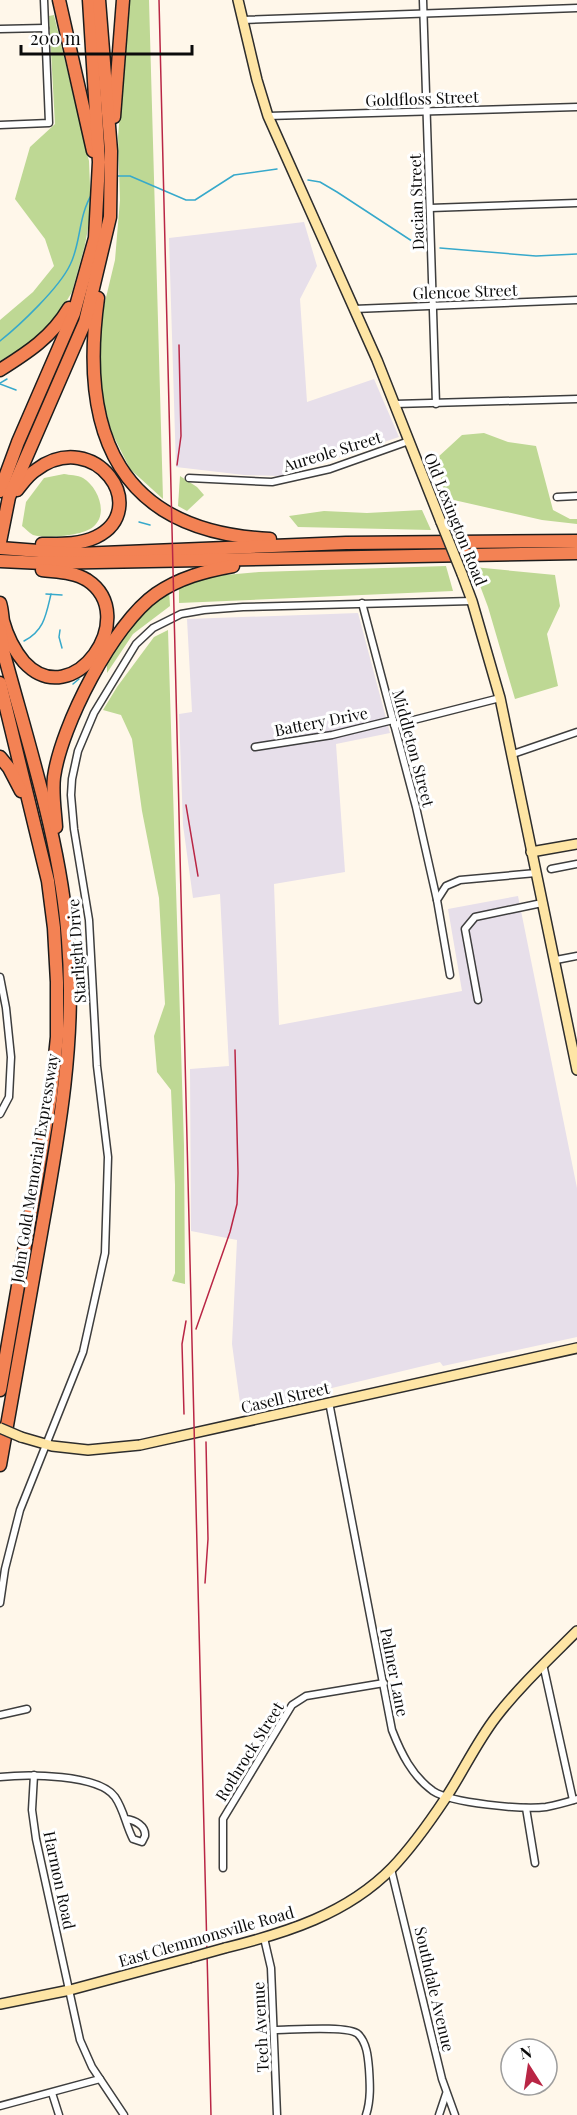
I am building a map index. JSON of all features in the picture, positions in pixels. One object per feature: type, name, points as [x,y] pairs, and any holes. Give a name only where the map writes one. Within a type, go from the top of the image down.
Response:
[{"type":"highway","points":[[59,0],[97,163]]},
{"type":"highway","points":[[0,542],[5,494],[18,442],[74,313],[95,238],[99,195],[89,0]]},
{"type":"highway","points":[[99,0],[112,182],[110,217],[94,329],[95,386],[99,418],[109,444],[119,465],[134,487],[149,502],[190,524],[215,532],[258,539],[346,543]]},
{"type":"highway","points":[[111,151],[123,0]]},
{"type":"highway","points":[[5,494],[85,322],[108,230]]},
{"type":"highway","points":[[0,370],[39,345],[62,321],[82,287]]},
{"type":"highway","points":[[5,494],[37,469],[53,461],[69,458],[82,459],[99,465],[111,477],[118,493],[115,516],[100,535],[80,543],[36,544],[23,549]]},
{"type":"highway","points":[[0,548],[78,554],[346,543],[577,541]]},
{"type":"highway","points":[[0,561],[24,563],[577,553]]},
{"type":"highway","points":[[65,912],[55,814],[54,778],[62,742],[81,699],[105,656],[136,611],[173,584],[198,573],[273,559]]},
{"type":"highway","points":[[0,603],[5,628],[11,643],[23,660],[38,672],[56,677],[71,674],[96,654],[104,638],[107,620],[105,604],[98,590],[82,577],[43,570],[24,563]]},
{"type":"highway","name":"John Gold Memorial Expressway","points":[[0,630],[4,654],[47,813],[65,912],[70,986],[67,1078],[0,1464]]},
{"type":"highway","name":"John Gold Memorial Expressway","points":[[0,683],[48,881],[54,928],[57,982],[57,1037],[51,1095],[0,1390]]},
{"type":"highway","points":[[0,757],[19,786],[39,846]]},
{"type":"main road","name":"Old Lexington Road","points":[[238,0],[256,80],[268,116],[395,404],[472,601],[500,698],[513,754],[531,852],[575,1047],[577,1070]]},
{"type":"main road","points":[[531,852],[577,844]]},
{"type":"main road","name":"Casell Street","points":[[0,1428],[52,1446],[88,1450],[140,1445],[329,1401],[577,1348]]},
{"type":"main road","name":"East Clemmonsville Road","points":[[0,2004],[70,1990],[264,1938],[310,1922],[342,1907],[391,1869],[413,1844],[446,1798],[495,1719],[543,1664],[577,1631]]},
{"type":"street","points":[[0,125],[49,123],[44,0]]},
{"type":"street","name":"Dacian Street","points":[[423,0],[436,404]]},
{"type":"street","points":[[243,20],[577,8]]},
{"type":"street","points":[[0,29],[45,28]]},
{"type":"street","name":"Goldfloss Street","points":[[268,116],[577,106]]},
{"type":"street","points":[[430,208],[577,203]]},
{"type":"street","name":"Glencoe Street","points":[[354,309],[577,300]]},
{"type":"street","points":[[395,404],[577,399]]},
{"type":"street","name":"Aureole Street","points":[[189,478],[272,482],[330,469],[409,441]]},
{"type":"street","points":[[557,497],[577,496]]},
{"type":"street","name":"Starlight Drive","points":[[0,1603],[5,1569],[20,1513],[83,1352],[99,1286],[107,1235],[108,1157],[97,1066],[89,920],[74,829],[71,795],[74,766],[85,732],[106,690],[136,644],[153,628],[174,616],[204,610],[472,601]]},
{"type":"street","name":"Middleton Street","points":[[362,603],[429,860],[450,975]]},
{"type":"street","name":"Battery Drive","points":[[255,747],[332,735],[500,698]]},
{"type":"street","points":[[513,754],[577,732]]},
{"type":"street","points":[[551,869],[577,864]]},
{"type":"street","points":[[437,900],[446,886],[464,880],[536,873]]},
{"type":"street","points":[[478,1000],[465,929],[475,917],[542,903]]},
{"type":"street","points":[[555,960],[577,956]]},
{"type":"street","points":[[0,977],[11,1057],[9,1097],[0,1114]]},
{"type":"street","name":"Palmer Lane","points":[[329,1401],[392,1730],[402,1756],[418,1777],[432,1790],[446,1798],[526,1808],[545,1807],[575,1800]]},
{"type":"street","points":[[543,1664],[575,1800]]},
{"type":"street","name":"Rothrock Street","points":[[223,1868],[223,1819],[292,1705],[306,1696],[384,1683]]},
{"type":"street","points":[[0,1715],[27,1709]]},
{"type":"street","points":[[0,1777],[33,1775],[94,1783],[108,1789],[116,1798],[126,1819]]},
{"type":"street","name":"Harmon Road","points":[[33,1775],[32,1810],[36,1839],[80,2040],[92,2067],[124,2115]]},
{"type":"street","points":[[526,1808],[535,1863]]},
{"type":"street","name":"Southdale Avenue","points":[[391,1869],[447,2093],[455,2115]]},
{"type":"street","name":"Tech Avenue","points":[[264,1938],[271,1968],[277,2115]]},
{"type":"street","points":[[275,2030],[347,2030],[359,2035],[366,2049],[368,2064],[370,2091],[366,2115]]},
{"type":"street","points":[[0,2106],[100,2079]]},
{"type":"street","points":[[52,2093],[59,2115]]},
{"type":"street","points":[[439,2115],[447,2093]]},
{"type":"shaded area","points":[[304,222],[317,266],[300,299],[307,402],[374,379],[399,437],[282,476],[244,475],[176,467],[169,238]]},
{"type":"shaded area","points":[[358,613],[390,733],[336,744],[345,872],[274,884],[279,1025],[462,991],[448,909],[518,896],[577,1188],[577,1337],[443,1366],[440,1362],[241,1410],[232,1344],[237,1240],[191,1231],[190,1069],[229,1066],[220,894],[193,898],[183,825],[179,714],[192,712],[187,619]]},
{"type":"green space","points":[[129,0],[149,0],[163,499],[130,469],[112,433],[103,401],[99,365],[103,310],[115,260],[120,200],[118,137]]},
{"type":"green space","points":[[54,15],[89,161],[91,211],[85,245],[72,292],[58,315],[38,338],[0,361],[0,320],[33,292],[54,266],[45,239],[15,199],[30,147],[55,124],[49,16]]},
{"type":"green space","points":[[484,433],[508,442],[536,446],[553,510],[570,519],[577,519],[577,524],[542,520],[445,498],[437,458],[462,435]]},
{"type":"green space","points":[[64,474],[81,477],[93,488],[100,501],[98,522],[88,530],[73,535],[46,537],[33,535],[22,526],[26,502],[44,478]]},
{"type":"green space","points":[[180,476],[197,487],[204,495],[187,511],[178,506]]},
{"type":"green space","points":[[422,510],[431,530],[298,527],[289,516],[324,511],[367,513]]},
{"type":"green space","points":[[446,566],[453,591],[179,603],[179,587],[203,577],[259,572]]},
{"type":"green space","points":[[473,567],[555,575],[560,606],[547,634],[558,686],[515,699],[488,607]]},
{"type":"green space","points":[[169,590],[170,606],[133,634],[107,673],[107,662],[130,625],[154,601]]},
{"type":"green space","points":[[168,630],[184,1146],[185,1284],[172,1281],[175,1273],[175,1185],[171,1090],[157,1072],[154,1036],[165,1004],[159,898],[142,811],[132,739],[121,715],[103,710],[154,637]]},
{"type":"waterway","points":[[117,176],[130,176],[186,200],[195,200],[234,175],[277,169]]},
{"type":"waterway","points":[[308,180],[320,182],[337,192],[418,245]]},
{"type":"waterway","points":[[0,341],[38,306],[65,274],[74,257],[84,211],[92,194]]},
{"type":"waterway","points":[[440,248],[536,256],[577,254]]},
{"type":"waterway","points":[[0,383],[7,379]]},
{"type":"waterway","points":[[0,384],[16,390]]},
{"type":"waterway","points":[[139,522],[150,525]]},
{"type":"waterway","points":[[46,594],[62,595]]},
{"type":"waterway","points":[[24,641],[40,627],[46,615],[51,594]]},
{"type":"waterway","points":[[60,630],[62,648]]},
{"type":"waterway","points":[[73,684],[79,679]]},
{"type":"railway","points":[[159,0],[211,2115]]},
{"type":"railway","points":[[177,465],[181,436],[179,345]]},
{"type":"railway","points":[[186,805],[198,876]]},
{"type":"railway","points":[[196,1329],[230,1232],[237,1204],[235,1050]]},
{"type":"railway","points":[[184,1414],[182,1344],[186,1321]]},
{"type":"railway","points":[[205,1583],[208,1539],[206,1442]]}]
